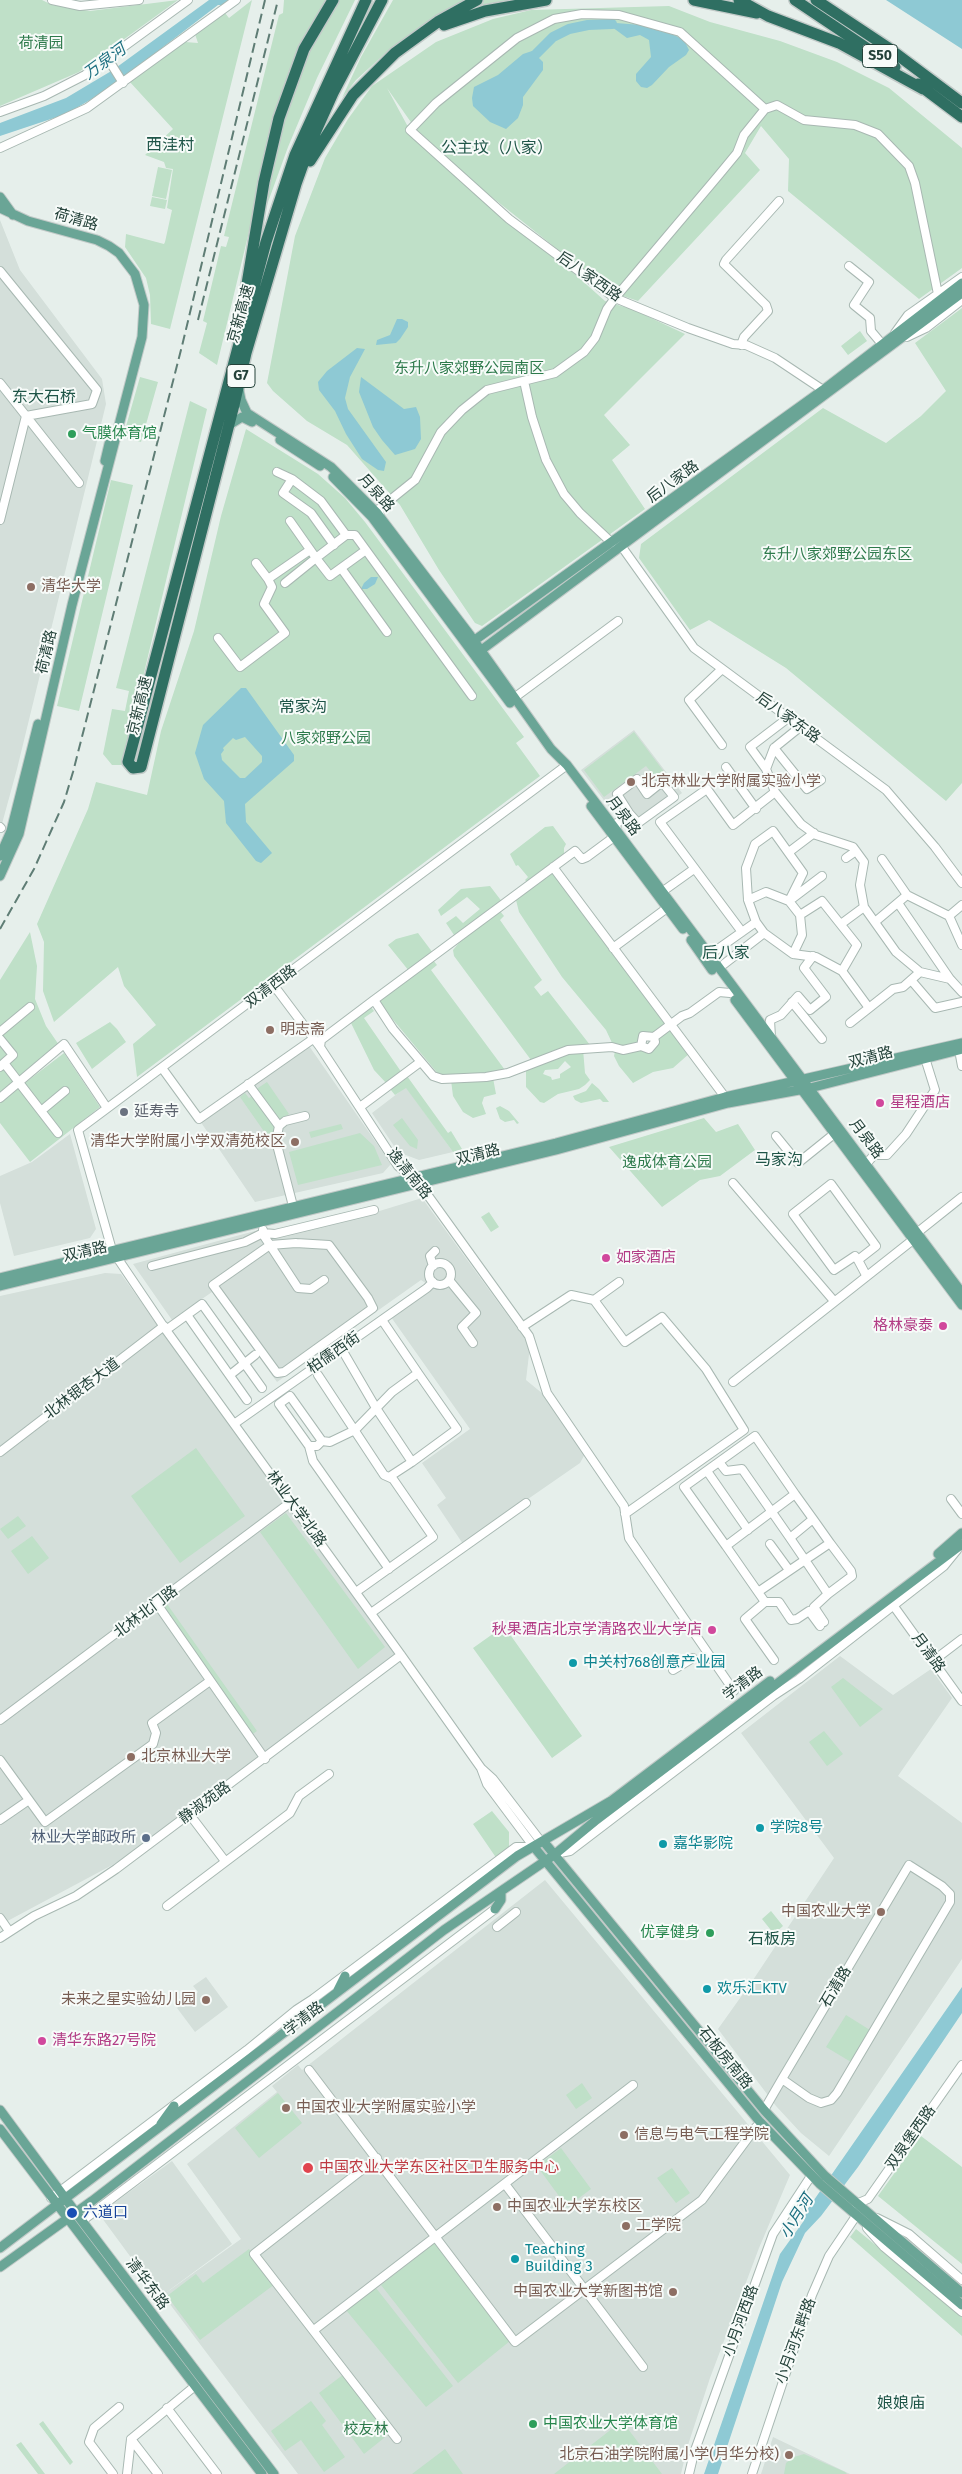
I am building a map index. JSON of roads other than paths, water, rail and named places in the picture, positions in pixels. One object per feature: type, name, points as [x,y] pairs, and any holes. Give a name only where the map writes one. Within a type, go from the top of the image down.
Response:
[{"type":"highway","points":[[238,341],[264,182],[280,118],[294,72],[312,33],[333,0]]},
{"type":"highway","name":"京新高速","points":[[366,0],[295,155],[266,242],[238,341],[128,762],[134,768],[141,767],[246,353],[296,184],[311,142],[333,94],[382,0]]},
{"type":"highway","points":[[418,36],[453,21],[485,11],[546,0]]},
{"type":"highway","points":[[694,0],[768,16]]},
{"type":"highway","points":[[739,0],[768,16],[839,43],[923,88]]},
{"type":"highway","name":"S50","points":[[795,0],[881,56],[962,117]]},
{"type":"highway","name":"S50","points":[[816,0],[887,46],[962,103]]},
{"type":"highway","points":[[296,184],[330,127],[353,95],[395,53],[439,21],[474,1]]},
{"type":"main road","points":[[0,196],[14,215]]},
{"type":"main road","name":"荷清路","points":[[0,208],[28,221],[97,240],[119,253],[135,274],[144,305],[143,323],[118,433],[109,444],[15,832],[0,876]]},
{"type":"main road","points":[[920,320],[962,282]]},
{"type":"main road","points":[[920,320],[962,293]]},
{"type":"main road","name":"后八家路","points":[[477,653],[622,547],[920,320]]},
{"type":"main road","name":"后八家路","points":[[470,643],[823,390],[882,344],[894,339]]},
{"type":"main road","name":"月泉路","points":[[239,384],[241,400],[247,413],[331,467],[362,496],[381,518],[477,653],[563,768],[771,1037],[799,1080]]},
{"type":"main road","name":"月泉路","points":[[229,425],[238,418],[247,419],[332,476],[372,517],[470,643]]},
{"type":"main road","name":"月泉路","points":[[477,653],[551,749],[567,765],[666,908],[730,993],[867,1163],[962,1305]]},
{"type":"main road","points":[[0,827],[15,832]]},
{"type":"main road","name":"荷清路","points":[[0,856],[15,832]]},
{"type":"main road","name":"双清路","points":[[0,1278],[112,1250],[415,1180],[725,1097],[961,1047]]},
{"type":"main road","name":"双清路","points":[[0,1286],[118,1258],[293,1206],[556,1150],[728,1103],[806,1089],[961,1047]]},
{"type":"main road","name":"月泉路","points":[[806,1089],[834,1134],[962,1293]]},
{"type":"main road","name":"学清路","points":[[0,2248],[54,2202],[65,2199],[517,1856],[544,1842],[611,1801],[940,1552],[962,1533]]},
{"type":"main road","name":"学清路","points":[[0,2267],[71,2215],[444,1930],[554,1855],[564,1845],[962,1544]]},
{"type":"main road","points":[[665,1778],[666,1768]]},
{"type":"main road","name":"石板房南路","points":[[544,1842],[764,2110],[825,2176],[844,2200],[903,2256],[962,2305]]},
{"type":"main road","name":"石板房南路","points":[[534,1847],[760,2122],[811,2176],[844,2200],[856,2204],[859,2215],[909,2248],[962,2293]]},
{"type":"main road","points":[[495,1909],[502,1900],[500,1893]]},
{"type":"main road","points":[[337,1993],[345,1976]]},
{"type":"main road","points":[[159,2128],[174,2106]]},
{"type":"main road","name":"清华东路","points":[[0,2110],[65,2199],[71,2215],[195,2386],[262,2474]]},
{"type":"main road","name":"清华东路","points":[[0,2128],[54,2202],[82,2221],[274,2474]]},
{"type":"street","points":[[52,0],[80,6],[138,0]]},
{"type":"street","points":[[0,112],[16,108],[70,84],[108,59],[188,0]]},
{"type":"street","points":[[0,148],[87,108],[236,0]]},
{"type":"street","name":"后八家西路","points":[[765,109],[680,32],[619,15],[582,14],[554,19],[517,38],[436,103],[410,130],[509,219],[615,298],[688,328],[775,358],[823,390]]},
{"type":"street","points":[[108,59],[123,82]]},
{"type":"street","points":[[381,518],[378,509],[415,480],[441,432],[462,410],[487,390],[555,373],[584,352],[595,338],[607,309],[615,298],[737,153],[744,135],[765,109],[777,105],[804,120],[855,124],[878,134],[909,166],[916,183],[938,294]]},
{"type":"street","points":[[741,345],[744,337],[768,311],[766,305],[724,264],[779,201]]},
{"type":"street","points":[[848,266],[869,282],[854,305],[870,318],[871,331],[882,344]]},
{"type":"street","points":[[0,271],[97,390],[92,404],[26,416]]},
{"type":"street","name":"后八家路","points":[[894,339],[908,315],[962,277]]},
{"type":"street","name":"后八家路","points":[[894,339],[926,328],[962,300]]},
{"type":"street","points":[[524,381],[532,416],[546,460],[564,494],[580,513],[612,543]]},
{"type":"street","points":[[0,383],[79,483]]},
{"type":"street","points":[[0,520],[26,416]]},
{"type":"street","points":[[277,472],[292,479],[322,501],[346,535]]},
{"type":"street","points":[[292,479],[283,493],[311,513],[334,545]]},
{"type":"street","points":[[311,513],[322,501]]},
{"type":"street","points":[[290,521],[330,576],[366,550]]},
{"type":"street","points":[[285,583],[346,535],[355,535],[472,696]]},
{"type":"street","name":"后八家东路","points":[[622,547],[694,648],[886,790],[935,847],[962,884]]},
{"type":"street","points":[[268,579],[310,550]]},
{"type":"street","points":[[218,638],[240,666],[285,633],[264,604],[272,587],[256,563]]},
{"type":"street","points":[[341,568],[387,632]]},
{"type":"street","points":[[518,695],[618,621]]},
{"type":"street","points":[[722,669],[688,700],[722,745]]},
{"type":"street","points":[[788,718],[750,747],[766,769],[774,792],[801,824],[814,834],[853,848],[856,851],[864,862],[860,885],[864,907],[896,952],[920,972],[950,979]]},
{"type":"street","points":[[766,769],[774,748],[800,727]]},
{"type":"street","points":[[774,748],[807,789],[821,780]]},
{"type":"street","points":[[726,767],[756,809]]},
{"type":"street","name":"双清西路","points":[[112,1250],[78,1130],[563,768]]},
{"type":"street","points":[[636,779],[647,794],[662,782],[674,797],[638,823],[629,814],[617,794],[636,779]]},
{"type":"street","points":[[742,932],[660,822],[707,789],[733,826],[756,809],[774,792]]},
{"type":"street","points":[[320,1047],[321,1040],[575,851],[582,859],[587,857],[615,833],[617,823],[629,814]]},
{"type":"street","points":[[789,901],[803,874],[773,832],[755,844],[746,868],[748,900],[756,922],[764,933],[793,954],[813,956],[842,971],[869,1008]]},
{"type":"street","points":[[789,852],[814,834]]},
{"type":"street","points":[[846,858],[856,851]]},
{"type":"street","points":[[882,859],[908,895],[949,916],[962,945]]},
{"type":"street","points":[[553,867],[725,1097]]},
{"type":"street","points":[[666,889],[694,869]]},
{"type":"street","points":[[789,901],[822,876]]},
{"type":"street","points":[[748,900],[766,892],[789,901],[800,915],[802,935],[793,954]]},
{"type":"street","points":[[875,922],[908,895]]},
{"type":"street","points":[[800,915],[822,901],[857,945],[842,971]]},
{"type":"street","points":[[898,903],[950,979],[962,992]]},
{"type":"street","points":[[949,916],[962,905]]},
{"type":"street","points":[[841,924],[864,907]]},
{"type":"street","points":[[613,948],[666,908]]},
{"type":"street","points":[[715,951],[756,922]]},
{"type":"street","points":[[724,964],[764,933]]},
{"type":"street","points":[[727,942],[736,955]]},
{"type":"street","points":[[771,1037],[770,1020],[781,1015],[798,996],[810,1010],[826,997],[804,968],[813,956]]},
{"type":"street","points":[[850,1023],[892,989],[903,987],[920,972]]},
{"type":"street","points":[[911,980],[935,1008],[962,1002]]},
{"type":"street","name":"逸清南路","points":[[272,987],[278,991],[320,1047],[398,1166],[415,1180],[529,1336],[547,1393],[624,1506],[625,1514]]},
{"type":"street","points":[[374,1000],[419,1063],[432,1076],[464,1079],[508,1073],[568,1050],[612,1047],[623,1050],[640,1046],[649,1049],[655,1042],[654,1037],[694,1006],[718,992],[730,993]]},
{"type":"street","points":[[792,1002],[822,1039]]},
{"type":"street","points":[[0,1032],[30,1007]]},
{"type":"street","points":[[0,1039],[14,1055],[2,1065],[19,1082],[58,1133]]},
{"type":"street","points":[[162,1068],[199,1119],[313,1039]]},
{"type":"street","points":[[0,1098],[64,1044],[107,1108]]},
{"type":"street","points":[[961,1047],[962,1066]]},
{"type":"street","points":[[867,1163],[874,1155],[887,1155],[906,1134],[935,1090],[925,1058]]},
{"type":"street","points":[[360,1107],[419,1063]]},
{"type":"street","points":[[248,1084],[279,1126]]},
{"type":"street","points":[[41,1111],[65,1091]]},
{"type":"street","points":[[293,1206],[276,1141],[279,1126],[285,1121],[305,1116]]},
{"type":"street","points":[[776,1136],[798,1164],[834,1134]]},
{"type":"street","points":[[733,1183],[834,1302]]},
{"type":"street","points":[[858,1260],[876,1246],[831,1184],[792,1214],[834,1270],[855,1256],[866,1275]]},
{"type":"street","points":[[733,1382],[962,1197]]},
{"type":"street","points":[[152,1266],[246,1242],[263,1233],[274,1234],[374,1210]]},
{"type":"street","points":[[261,1217],[263,1233],[298,1288],[311,1289],[324,1280]]},
{"type":"street","points":[[296,1242],[328,1245],[368,1298],[373,1308],[281,1374],[277,1373],[213,1285],[270,1245],[296,1242]]},
{"type":"street","name":"林业大学北路","points":[[112,1250],[165,1328],[401,1655],[480,1768],[487,1784],[534,1847]]},
{"type":"street","points":[[433,1266],[430,1256],[436,1250]]},
{"type":"street","points":[[449,1280],[440,1284],[433,1282],[430,1272],[433,1266],[439,1263],[446,1264],[450,1270],[449,1280],[476,1313],[462,1327],[473,1343]]},
{"type":"street","name":"柏儒西街","points":[[234,1424],[433,1282]]},
{"type":"street","points":[[594,1300],[619,1282]]},
{"type":"street","points":[[522,1327],[571,1295],[594,1300],[625,1342],[662,1317],[706,1369],[744,1430],[625,1514],[633,1544],[734,1691]]},
{"type":"street","name":"北林银杏大道","points":[[0,1452],[165,1328],[202,1304],[244,1363]]},
{"type":"street","points":[[186,1315],[247,1400]]},
{"type":"street","points":[[382,1320],[457,1429],[389,1477]]},
{"type":"street","points":[[341,1348],[376,1408],[412,1462]]},
{"type":"street","points":[[230,1375],[255,1355]]},
{"type":"street","points":[[244,1363],[262,1388]]},
{"type":"street","points":[[309,1446],[317,1446],[322,1441],[338,1440],[355,1430],[392,1392],[418,1373]]},
{"type":"street","points":[[318,1375],[384,1475],[393,1478],[433,1537],[356,1592]]},
{"type":"street","points":[[322,1441],[290,1396],[279,1404],[309,1446],[313,1461],[389,1569]]},
{"type":"street","points":[[765,1602],[684,1488],[754,1436],[851,1571],[852,1576],[814,1607],[822,1624],[809,1610],[797,1619],[791,1620],[779,1602],[765,1602],[745,1619],[774,1660]]},
{"type":"street","points":[[719,1462],[726,1471],[742,1469],[828,1594]]},
{"type":"street","points":[[707,1471],[748,1530]]},
{"type":"street","points":[[726,1546],[796,1494]]},
{"type":"street","points":[[951,1500],[962,1514]]},
{"type":"street","name":"北林北门路","points":[[0,1720],[291,1502]]},
{"type":"street","points":[[372,1614],[526,1503]]},
{"type":"street","points":[[790,1538],[813,1521],[813,1518]]},
{"type":"street","points":[[758,1592],[830,1543]]},
{"type":"street","points":[[770,1544],[789,1570]]},
{"type":"street","name":"学清路","points":[[554,1855],[570,1851],[799,1679],[944,1566],[962,1544]]},
{"type":"street","points":[[157,1604],[265,1759]]},
{"type":"street","name":"月清路","points":[[893,1605],[962,1701]]},
{"type":"street","points":[[933,1661],[962,1639]]},
{"type":"street","name":"静淑苑路","points":[[0,1938],[34,1916],[76,1896],[265,1759],[311,1721],[401,1655]]},
{"type":"street","points":[[674,1670],[693,1658]]},
{"type":"street","points":[[0,1760],[45,1822],[153,1744],[156,1733],[152,1723],[210,1682]]},
{"type":"street","name":"林业大学北路","points":[[480,1768],[493,1779],[539,1839],[544,1842]]},
{"type":"street","points":[[167,1906],[290,1813],[299,1796],[328,1774]]},
{"type":"street","points":[[0,1820],[29,1800]]},
{"type":"street","points":[[190,1814],[225,1861]]},
{"type":"street","name":"学清路","points":[[54,2202],[59,2192],[174,2106],[296,2010],[345,1976],[516,1847],[534,1847]]},
{"type":"street","name":"石清路","points":[[764,2110],[782,2079],[909,1864],[942,1886],[950,1894],[950,1902],[842,2085],[830,2100],[821,2103],[809,2098],[782,2079]]},
{"type":"street","name":"学清路","points":[[82,2221],[495,1909]]},
{"type":"street","points":[[497,1927],[516,1912]]},
{"type":"street","points":[[0,1918],[9,1931]]},
{"type":"street","name":"双泉堡西路","points":[[856,2204],[868,2199],[962,2065]]},
{"type":"street","points":[[309,2070],[515,2342],[702,2200],[756,2127]]},
{"type":"street","points":[[314,2330],[633,2085]]},
{"type":"street","points":[[377,2158],[254,2254],[397,2439]]},
{"type":"street","name":"小月河西路","points":[[689,2474],[694,2452],[773,2234],[811,2176]]},
{"type":"street","points":[[505,2184],[643,2367]]},
{"type":"street","points":[[859,2215],[909,2234],[962,2280]]},
{"type":"street","points":[[859,2215],[884,2248],[962,2312]]},
{"type":"street","name":"小月河东畔路","points":[[752,2474],[812,2295],[829,2256],[859,2215]]},
{"type":"street","points":[[127,2474],[131,2439],[195,2386]]},
{"type":"street","points":[[113,2474],[89,2442],[94,2428],[120,2407]]},
{"type":"street","points":[[167,2408],[217,2474]]},
{"type":"street","points":[[131,2439],[158,2474]]},
{"type":"water","points":[[209,0],[228,0],[222,5],[218,5],[124,77],[117,67]]},
{"type":"water","points":[[886,0],[962,0],[962,49]]},
{"type":"water","points":[[612,24],[641,25],[672,34],[684,40],[689,50],[686,55],[669,67],[652,85],[647,88],[641,87],[636,81],[636,74],[651,57],[649,40],[640,35],[627,38],[612,27]]},
{"type":"water","points":[[532,51],[543,62],[543,70],[523,97],[523,105],[518,118],[506,129],[490,122],[473,106],[474,87],[498,75],[523,54]]},
{"type":"water","points":[[113,70],[120,80],[90,100],[66,114],[0,136],[0,123],[66,98]]},
{"type":"water","points":[[397,319],[408,322],[408,327],[400,339],[396,343],[376,345],[377,340],[390,335]]},
{"type":"water","points":[[357,348],[365,349],[350,377],[345,398],[348,409],[386,462],[384,471],[378,470],[362,459],[346,434],[335,411],[319,390],[318,382],[327,371]]},
{"type":"water","points":[[361,377],[404,409],[416,407],[420,417],[421,439],[415,449],[395,455],[382,440],[373,427],[359,392]]},
{"type":"water","points":[[371,577],[378,577],[375,584],[367,589],[361,589],[364,583]]},
{"type":"water","points":[[241,688],[246,688],[294,755],[294,761],[245,804],[246,822],[272,853],[261,863],[256,861],[226,823],[224,801],[204,779],[195,753],[203,725]],"holes":[[[245,737],[262,756],[262,762],[245,778],[240,778],[222,760],[221,754],[224,750],[223,748],[233,738],[236,740]]]},
{"type":"water","points":[[962,1987],[962,2013],[858,2167],[821,2216],[805,2233],[782,2282],[718,2474],[704,2474],[780,2254],[803,2222],[807,2210]]},
{"type":"waterway","points":[[536,54],[553,37],[569,29],[588,25],[612,24]]},
{"type":"railway","points":[[0,929],[34,869],[64,802],[73,772],[182,346],[265,0]]},
{"type":"railway","points":[[198,320],[278,0]]},
{"type":"place","name":"气膜体育馆","points":[[72,434]]},
{"type":"place","name":"清华大学","points":[[31,587]]},
{"type":"place","name":"北京林业大学附属实验小学","points":[[631,782]]},
{"type":"place","name":"明志斋","points":[[270,1030]]},
{"type":"place","name":"星程酒店","points":[[880,1103]]},
{"type":"place","name":"延寿寺","points":[[124,1112]]},
{"type":"place","name":"清华大学附属小学双清苑校区","points":[[295,1142]]},
{"type":"place","name":"如家酒店","points":[[606,1258]]},
{"type":"place","name":"格林豪泰","points":[[943,1326]]},
{"type":"place","name":"秋果酒店北京学清路农业大学店","points":[[712,1630]]},
{"type":"place","name":"中关村768创意产业园","points":[[573,1663]]},
{"type":"place","name":"北京林业大学","points":[[131,1757]]},
{"type":"place","name":"学院8号","points":[[760,1828]]},
{"type":"place","name":"林业大学邮政所","points":[[146,1838]]},
{"type":"place","name":"嘉华影院","points":[[663,1844]]},
{"type":"place","name":"中国农业大学","points":[[881,1912]]},
{"type":"place","name":"优享健身","points":[[710,1933]]},
{"type":"place","name":"欢乐汇KTV","points":[[707,1989]]},
{"type":"place","name":"未来之星实验幼儿园","points":[[206,2000]]},
{"type":"place","name":"清华东路27号院","points":[[42,2041]]},
{"type":"place","name":"中国农业大学附属实验小学","points":[[286,2108]]},
{"type":"place","name":"信息与电气工程学院","points":[[624,2135]]},
{"type":"place","name":"中国农业大学东区社区卫生服务中心","points":[[308,2168]]},
{"type":"place","name":"中国农业大学东校区","points":[[497,2207]]},
{"type":"place","name":"六道口","points":[[72,2213]]},
{"type":"place","name":"工学院","points":[[626,2226]]},
{"type":"place","name":"Teaching Building 3","points":[[515,2259]]},
{"type":"place","name":"中国农业大学新图书馆","points":[[673,2292]]},
{"type":"place","name":"中国农业大学体育馆","points":[[533,2424]]},
{"type":"place","name":"北京石油学院附属小学(月华分校)","points":[[789,2455]]},
{"type":"district","name":"西洼村","points":[[170,146]]},
{"type":"district","name":"公主坟（八家）","points":[[497,149]]},
{"type":"district","name":"东大石桥","points":[[44,398]]},
{"type":"district","name":"常家沟","points":[[303,708]]},
{"type":"district","name":"后八家","points":[[726,954]]},
{"type":"district","name":"马家沟","points":[[779,1161]]},
{"type":"district","name":"石板房","points":[[772,1940]]},
{"type":"district","name":"娘娘庙","points":[[901,2404]]},
{"type":"park label","name":"荷清园","points":[[41,44]]},
{"type":"park label","name":"东升八家郊野公园南区","points":[[469,369]]},
{"type":"park label","name":"东升八家郊野公园东区","points":[[837,555]]},
{"type":"park label","name":"八家郊野公园","points":[[326,739]]},
{"type":"park label","name":"逸成体育公园","points":[[667,1163]]},
{"type":"park label","name":"校友林","points":[[366,2430]]},
{"type":"water label","name":"万泉河","points":[[105,62]]},
{"type":"water label","name":"小月河","points":[[797,2217]]}]
